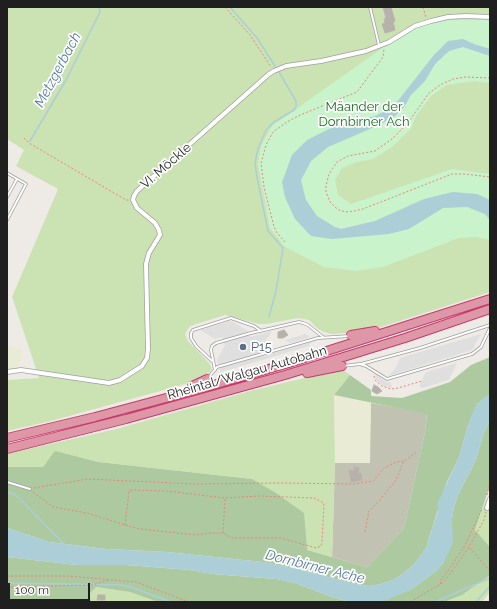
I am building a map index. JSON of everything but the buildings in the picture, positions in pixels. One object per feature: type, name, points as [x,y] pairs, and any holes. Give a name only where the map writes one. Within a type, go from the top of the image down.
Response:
[{"type":"highway","name":"Rheintal/Walgau Autobahn","points":[[7,438],[95,417],[289,363],[490,299]]},
{"type":"highway","name":"Rheintal/Walgau Autobahn","points":[[7,449],[156,411],[285,374],[405,338],[490,309]]},
{"type":"highway","points":[[351,335],[402,327]]},
{"type":"highway","points":[[285,374],[293,377],[342,366]]},
{"type":"highway","points":[[170,397],[182,389],[201,383],[207,379]]},
{"type":"street","name":"VI. Möckle","points":[[7,372],[21,370],[109,383],[125,377],[142,366],[145,362],[148,349],[146,264],[149,253],[160,235],[156,223],[137,208],[133,200],[137,191],[274,71],[286,66],[351,55],[382,45],[415,26],[427,22],[448,17],[490,17]]},
{"type":"street","points":[[485,506],[488,499]]},
{"type":"lane","points":[[370,7],[382,45]]},
{"type":"lane","points":[[7,173],[26,184],[7,220]]},
{"type":"lane","points":[[7,197],[17,178]]},
{"type":"lane","points":[[212,362],[196,346],[191,338],[191,333],[193,330],[231,318],[254,326],[261,331]]},
{"type":"lane","points":[[215,371],[212,362],[211,350],[212,346],[216,343],[299,322],[304,323],[324,338]]},
{"type":"lane","points":[[342,366],[360,364],[420,348],[490,325]]},
{"type":"lane","points":[[360,364],[387,379],[472,354],[479,350],[490,328]]},
{"type":"lane","points":[[207,379],[217,367],[302,342],[351,335]]},
{"type":"lane","points":[[7,482],[30,488]]},
{"type":"path","points":[[225,7],[250,35],[274,71]]},
{"type":"path","points":[[423,7],[427,22]]},
{"type":"path","points":[[285,242],[274,227],[264,187],[261,163],[266,145],[273,132],[287,122],[300,115],[357,92],[383,57],[384,52],[382,45]]},
{"type":"path","points":[[490,78],[465,77],[453,79],[440,85],[429,93],[407,124],[392,139],[375,151],[348,156],[337,162],[328,174],[326,192],[330,202],[339,210],[354,212],[452,174],[490,177]]},
{"type":"path","points":[[24,138],[29,143],[126,200],[133,200]]},
{"type":"path","points":[[376,372],[374,374],[375,380],[385,388],[398,388],[422,381]]},
{"type":"path","points":[[30,488],[88,479],[187,484],[354,484],[373,481],[384,468],[396,462],[404,461],[416,453]]},
{"type":"path","points":[[365,532],[368,511],[379,501],[396,480],[404,461]]},
{"type":"path","points":[[488,499],[490,482]]},
{"type":"path","points":[[30,488],[53,507],[87,513],[125,525],[140,529],[195,535],[223,533],[232,538],[281,538],[316,548],[320,546],[322,542],[324,503],[314,498],[259,496],[226,498],[166,491],[129,491],[125,525]]},
{"type":"path","points":[[223,533],[226,498]]},
{"type":"path","points":[[410,602],[441,584],[454,570],[484,520],[485,506]]},
{"type":"path","points":[[441,584],[440,581],[464,547],[485,506]]},
{"type":"path","points":[[469,547],[490,571]]},
{"type":"path","points":[[7,576],[68,576],[136,582],[189,602]]},
{"type":"path","points":[[7,587],[93,585],[109,580]]},
{"type":"shaded area","name":"P15","points":[[231,321],[247,330],[250,337],[272,331],[262,347],[264,356],[311,342],[309,346],[221,372],[217,360],[225,345],[222,337],[215,339],[200,330]]},
{"type":"shaded area","name":"P15","points":[[305,334],[310,337],[290,343],[285,340]]},
{"type":"shaded area","points":[[481,334],[472,350],[388,376],[395,369],[400,358]]},
{"type":"shaded area","points":[[7,345],[23,350],[18,368],[7,370]]},
{"type":"shaded area","points":[[457,363],[449,380],[422,388],[419,386],[426,372]]},
{"type":"shaded area","points":[[375,374],[386,382],[391,383],[392,388],[384,386],[376,380]]},
{"type":"shaded area","points":[[334,395],[371,403],[370,463],[335,463]]},
{"type":"shaded area","points":[[371,403],[427,413],[425,432],[404,528],[367,567],[332,557],[335,463],[369,463]]},
{"type":"green space","points":[[7,7],[490,7],[490,292],[375,329],[348,333],[332,334],[324,332],[318,329],[309,320],[298,318],[259,324],[225,315],[190,326],[185,334],[188,341],[209,363],[212,369],[206,377],[179,386],[47,422],[7,431],[7,380],[39,378],[12,297],[58,189],[16,166],[24,150],[7,139]]},
{"type":"green space","name":"Mäander der Dornbirner Ach","points":[[444,20],[490,20],[490,83],[474,81],[447,85],[431,96],[416,116],[411,129],[392,147],[373,159],[357,162],[342,168],[335,180],[338,195],[351,204],[452,169],[490,174],[490,240],[476,237],[459,238],[383,267],[357,271],[324,267],[285,247],[270,228],[258,164],[261,146],[272,126],[381,49],[418,27]]},
{"type":"green space","points":[[490,357],[490,394],[477,404],[468,426],[459,457],[446,484],[426,548],[416,562],[404,573],[395,579],[381,584],[369,586],[350,583],[299,569],[263,562],[167,552],[106,549],[49,542],[7,528],[7,467],[43,467],[55,451],[98,462],[252,479],[276,493],[304,513],[307,550],[367,567],[404,528],[425,432],[427,414],[334,395],[350,375],[371,390],[371,396],[402,398],[450,382],[471,365]]},
{"type":"green space","points":[[342,369],[350,375],[334,395],[335,463],[332,557],[307,550],[252,479],[98,462],[55,452],[43,467],[7,467],[7,454],[116,429],[254,390]]},
{"type":"green space","points":[[490,421],[490,485],[475,530],[490,547],[490,577],[489,576],[462,595],[444,602],[376,602],[412,589],[436,571],[444,562],[454,507],[458,495],[476,460],[484,432]]},
{"type":"green space","points":[[486,499],[490,502],[490,547],[475,530]]},
{"type":"green space","points":[[7,557],[77,565],[127,565],[276,579],[295,583],[350,602],[158,602],[130,592],[96,587],[90,593],[91,602],[7,602]]},
{"type":"green space","points":[[489,576],[490,592],[482,602],[444,602],[462,595]]},
{"type":"green space","points":[[95,587],[130,592],[158,602],[91,602],[90,593]]},
{"type":"water","points":[[463,39],[490,49],[490,56],[463,47],[449,51],[435,64],[425,81],[411,95],[404,107],[395,116],[379,125],[328,147],[311,161],[301,180],[306,200],[317,216],[341,229],[375,221],[424,199],[453,192],[477,194],[490,200],[490,220],[485,214],[467,207],[443,208],[409,229],[389,234],[332,239],[311,236],[295,219],[285,197],[282,182],[292,155],[307,140],[329,129],[375,116],[393,107],[434,55],[448,41]]},
{"type":"water","points":[[490,394],[490,421],[484,432],[476,460],[458,495],[454,507],[452,520],[453,542],[444,562],[436,571],[412,589],[387,600],[376,602],[350,602],[295,583],[276,579],[127,565],[77,565],[7,557],[7,528],[49,542],[106,549],[167,552],[263,562],[299,569],[350,583],[369,586],[381,584],[395,579],[404,573],[416,562],[426,548],[438,511],[438,502],[459,457],[471,416],[477,404]]},
{"type":"waterway","name":"Metzgerbach","points":[[30,141],[66,80],[100,12],[99,7]]},
{"type":"waterway","points":[[230,7],[257,38],[275,66]]},
{"type":"waterway","points":[[269,317],[276,291],[283,248],[268,231],[255,163],[258,149],[266,130],[274,122],[294,110],[296,107],[296,101],[279,72]]},
{"type":"waterway","points":[[7,492],[14,494],[23,502],[65,545]]},
{"type":"waterway","points":[[435,602],[490,578]]},
{"type":"waterway","points":[[7,583],[122,585],[171,602]]},
{"type":"waterway","points":[[476,602],[490,586]]},
{"type":"place","name":"P15","points":[[243,347]]},
{"type":"water label","name":"Dornbirner Ache","points":[[315,567]]}]
